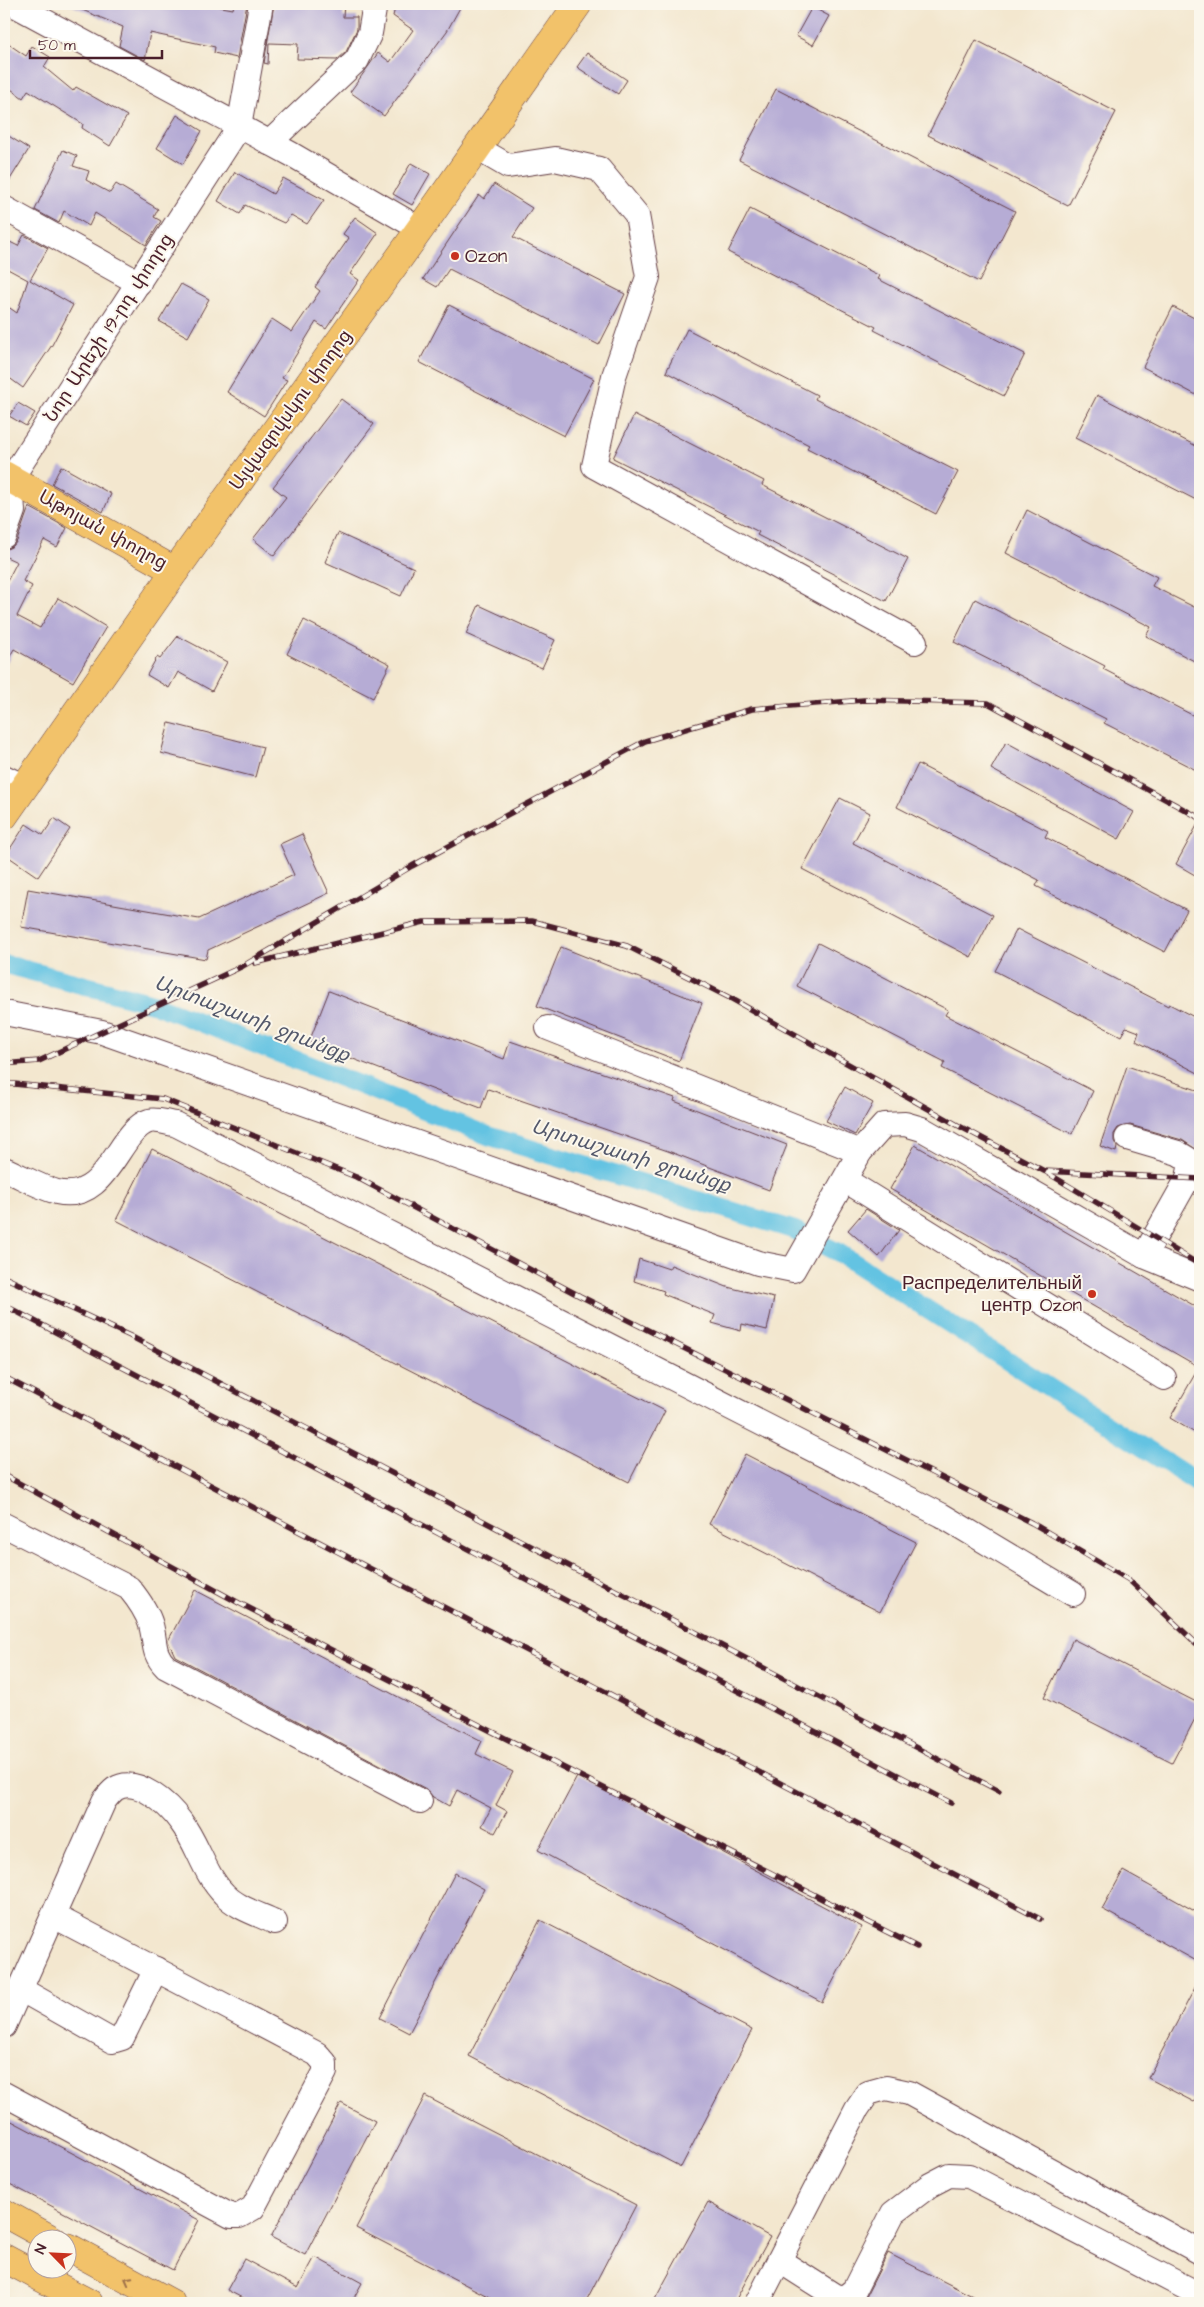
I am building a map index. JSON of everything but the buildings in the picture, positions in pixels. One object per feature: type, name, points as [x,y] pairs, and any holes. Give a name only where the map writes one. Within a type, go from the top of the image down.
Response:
[{"type":"main road","name":"Այվազովսկու փողոց","points":[[4,816],[14,782],[175,570],[420,229],[578,4]]},
{"type":"main road","name":"Աթոյան փողոց","points":[[7,477],[175,570]]},
{"type":"main road","points":[[4,2213],[35,2230]]},
{"type":"main road","points":[[78,2252],[171,2303]]},
{"type":"main road","points":[[4,2258],[89,2303]]},
{"type":"street","points":[[13,4],[239,126],[420,229]]},
{"type":"street","points":[[239,126],[261,4]]},
{"type":"street","points":[[269,143],[357,60],[370,33],[374,4]]},
{"type":"street","name":"Նոր Արեշի 19-րդ փողոց","points":[[7,477],[139,283],[239,126]]},
{"type":"street","points":[[477,148],[508,166],[555,159],[600,169],[637,215],[648,277],[614,376],[594,466],[915,642]]},
{"type":"street","points":[[4,208],[139,283]]},
{"type":"street","points":[[4,536],[13,511],[7,477]]},
{"type":"street","points":[[4,1013],[102,1032],[758,1262],[793,1270],[860,1152],[884,1125],[905,1124],[922,1129],[1144,1256],[1200,1279]]},
{"type":"street","points":[[548,1028],[860,1152]]},
{"type":"street","points":[[4,1169],[58,1192],[82,1191],[104,1174],[136,1130],[148,1121],[157,1120],[175,1124],[941,1516],[1073,1594]]},
{"type":"street","points":[[1127,1138],[1178,1153],[1188,1159],[1190,1168],[1188,1178],[1144,1256]]},
{"type":"street","points":[[845,1180],[1164,1378]]},
{"type":"street","points":[[4,1525],[129,1588],[142,1605],[150,1623],[156,1658],[166,1667],[420,1801]]},
{"type":"street","points":[[4,2026],[104,1801],[115,1789],[132,1786],[152,1793],[181,1822],[206,1868],[224,1895],[240,1906],[275,1922]]},
{"type":"street","points":[[4,2094],[231,2216],[239,2216],[253,2208],[324,2072],[325,2063],[317,2054],[54,1916]]},
{"type":"street","points":[[20,1989],[112,2041],[122,2038],[156,1969]]},
{"type":"street","points":[[757,2303],[780,2262],[857,2110],[868,2093],[886,2088],[908,2093],[1200,2252]]},
{"type":"street","points":[[780,2262],[816,2295],[844,2298],[854,2290],[893,2213],[930,2185],[949,2175],[969,2176],[1200,2295]]},
{"type":"waterway","name":"Արտաշատի ջրանցք","points":[[4,964],[151,1003],[489,1136],[794,1230],[839,1253],[1200,1484]]},
{"type":"railway","points":[[4,1064],[39,1061],[243,966],[412,866],[645,741],[752,709],[864,700],[988,703],[1200,818]]},
{"type":"railway","points":[[255,963],[424,922],[532,921],[627,946],[732,999],[961,1127],[1044,1171],[1200,1179]]},
{"type":"railway","points":[[4,1083],[163,1099],[356,1177],[580,1296],[1032,1523],[1129,1580],[1200,1647]]},
{"type":"railway","points":[[1046,1172],[1200,1265]]},
{"type":"railway","points":[[4,1277],[130,1336],[999,1791]]},
{"type":"railway","points":[[4,1305],[951,1803]]},
{"type":"railway","points":[[4,1377],[1040,1919]]},
{"type":"railway","points":[[4,1475],[239,1603],[917,1947]]},
{"type":"place","name":"Ozon","points":[[455,256]]},
{"type":"place","name":"Распределительный центр Ozon","points":[[1092,1294]]}]
